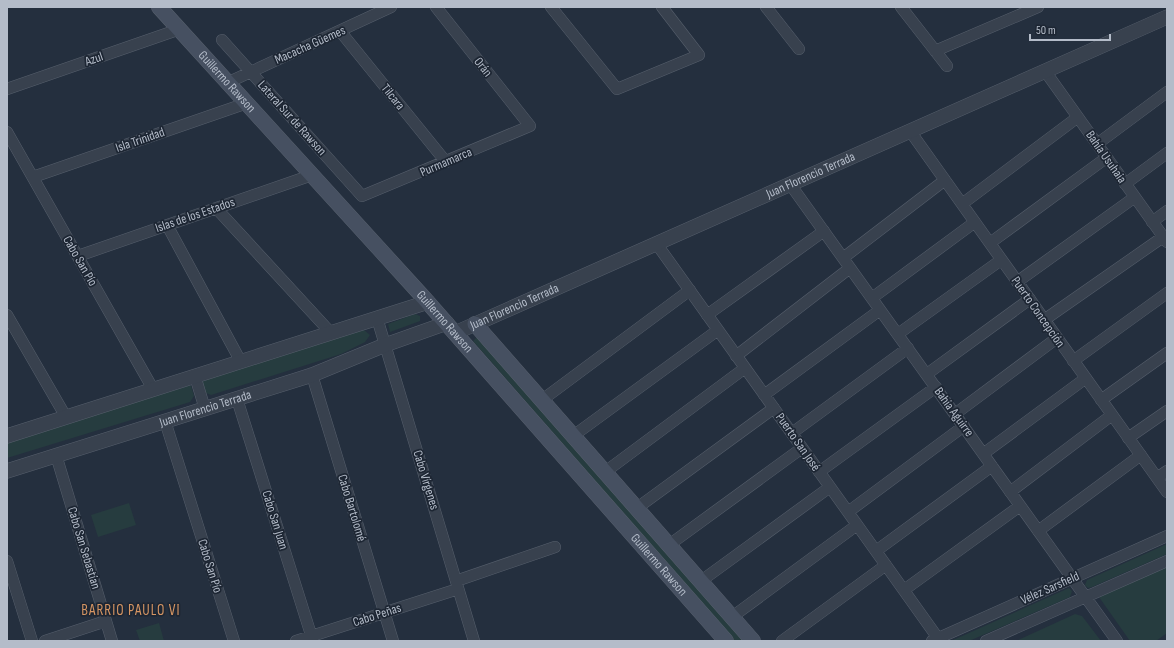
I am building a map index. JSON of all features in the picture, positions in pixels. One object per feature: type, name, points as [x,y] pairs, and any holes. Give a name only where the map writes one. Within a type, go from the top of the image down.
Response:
[{"type":"main road","name":"Guillermo Rawson","points":[[159,7],[428,302],[726,641]]},
{"type":"main road","name":"Guillermo Rawson","points":[[475,324],[753,641]]},
{"type":"street","name":"Macacha Güemes","points":[[229,82],[391,7]]},
{"type":"street","name":"Orán","points":[[436,7],[530,126]]},
{"type":"street","points":[[552,7],[617,89],[699,55],[662,7]]},
{"type":"street","points":[[766,7],[799,49]]},
{"type":"street","points":[[901,7],[947,66]]},
{"type":"street","points":[[935,50],[1038,7]]},
{"type":"street","name":"Juan Florencio Terrada","points":[[7,471],[312,375],[385,346],[451,328],[475,324],[1167,17]]},
{"type":"street","name":"Azul","points":[[7,89],[180,29]]},
{"type":"street","name":"Tilcara","points":[[340,31],[446,162]]},
{"type":"street","name":"Lateral Sur de Rawson","points":[[222,40],[362,196]]},
{"type":"street","name":"Bahía Usuhaia","points":[[1045,71],[1165,240]]},
{"type":"street","points":[[1097,144],[1167,92]]},
{"type":"street","name":"Isla Trinidad","points":[[33,177],[247,102]]},
{"type":"street","points":[[962,204],[1078,117]]},
{"type":"street","name":"Purmamarca","points":[[362,196],[530,126]]},
{"type":"street","name":"Puerto Concepción","points":[[910,131],[1167,492]]},
{"type":"street","name":"Cabo San Pío","points":[[7,132],[153,389]]},
{"type":"street","points":[[1125,184],[1167,153]]},
{"type":"street","points":[[990,243],[1106,158]]},
{"type":"street","name":"Islas de los Estados","points":[[78,256],[312,175]]},
{"type":"street","points":[[843,258],[945,180]]},
{"type":"street","name":"Bahía Aguirre","points":[[790,184],[1117,641]]},
{"type":"street","points":[[1017,282],[1135,197]]},
{"type":"street","points":[[216,208],[331,333]]},
{"type":"street","points":[[1152,222],[1167,211]]},
{"type":"street","points":[[872,298],[975,222]]},
{"type":"street","points":[[167,225],[241,362]]},
{"type":"street","points":[[707,315],[824,231]]},
{"type":"street","points":[[1044,320],[1165,240]]},
{"type":"street","name":"Puerto San José","points":[[656,243],[858,525],[937,640]]},
{"type":"street","points":[[898,334],[1002,260]]},
{"type":"street","points":[[736,356],[850,268]]},
{"type":"street","points":[[542,400],[690,290]]},
{"type":"street","points":[[1073,361],[1167,293]]},
{"type":"street","points":[[927,374],[1030,300]]},
{"type":"street","points":[[7,436],[428,302]]},
{"type":"street","points":[[764,395],[880,310]]},
{"type":"street","points":[[7,315],[66,417]]},
{"type":"street","name":"Cabo Vírgenes","points":[[377,318],[474,641]]},
{"type":"street","points":[[573,436],[718,330]]},
{"type":"street","points":[[955,414],[1057,338]]},
{"type":"street","points":[[792,433],[908,348]]},
{"type":"street","points":[[1101,400],[1167,353]]},
{"type":"street","points":[[605,472],[745,368]]},
{"type":"street","name":"Cabo Bartolomé","points":[[312,375],[393,641]]},
{"type":"street","points":[[195,376],[205,409]]},
{"type":"street","points":[[983,454],[1086,378]]},
{"type":"street","points":[[819,472],[936,387]]},
{"type":"street","name":"Cabo San Juan","points":[[237,399],[312,639]]},
{"type":"street","points":[[636,508],[774,408]]},
{"type":"street","points":[[1128,438],[1167,411]]},
{"type":"street","points":[[1010,492],[1112,415]]},
{"type":"street","name":"Cabo San Pío","points":[[164,422],[234,641]]},
{"type":"street","points":[[848,512],[964,426]]},
{"type":"street","points":[[669,545],[802,448]]},
{"type":"street","name":"Cabo San Sebastían","points":[[56,455],[112,641]]},
{"type":"street","points":[[1038,531],[1141,455]]},
{"type":"street","points":[[876,551],[992,466]]},
{"type":"street","points":[[1157,478],[1167,471]]},
{"type":"street","points":[[701,581],[830,486]]},
{"type":"street","points":[[904,590],[1020,506]]},
{"type":"street","points":[[732,617],[858,525]]},
{"type":"street","name":"Vélez Sarsfield","points":[[937,640],[1167,536]]},
{"type":"street","name":"Cabo Peñas","points":[[296,641],[312,639],[384,613],[555,547]]},
{"type":"street","points":[[7,561],[32,641]]},
{"type":"street","name":"Vélez Sarsfield","points":[[986,641],[1167,561]]},
{"type":"street","points":[[782,641],[886,565]]},
{"type":"street","points":[[45,641],[106,621]]},
{"type":"green space","points":[[415,314],[420,316],[420,321],[390,332],[388,324]]},
{"type":"green space","points":[[364,330],[370,335],[365,342],[341,354],[211,395],[204,392],[202,380]]},
{"type":"green space","points":[[478,336],[745,641],[735,641],[473,341]]},
{"type":"green space","points":[[191,386],[194,396],[190,402],[7,458],[7,440]]},
{"type":"green space","points":[[129,503],[136,525],[98,537],[91,515]]},
{"type":"green space","points":[[1167,544],[1167,554],[1092,587],[1088,588],[1085,585],[1087,580]]},
{"type":"green space","points":[[1167,567],[1167,633],[1156,641],[1130,641],[1099,597]]},
{"type":"green space","points":[[1069,588],[1072,591],[1070,597],[969,641],[951,641]]},
{"type":"green space","points":[[1075,614],[1082,616],[1101,641],[1016,641]]},
{"type":"green space","points":[[159,623],[164,641],[140,641],[136,630]]},
{"type":"district","name":"BARRIO PAULO VI","points":[[131,610]]}]
